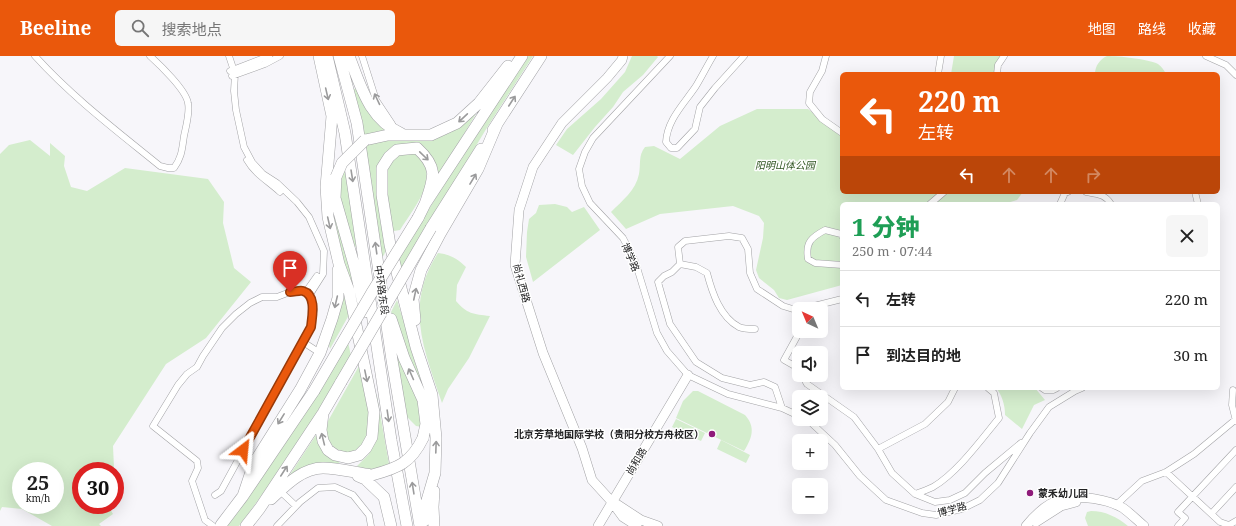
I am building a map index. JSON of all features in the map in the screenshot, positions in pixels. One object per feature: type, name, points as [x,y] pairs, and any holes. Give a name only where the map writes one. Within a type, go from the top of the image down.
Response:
[{"type":"highway","points":[[319,56],[332,116],[326,187],[328,217],[339,264],[349,291],[374,412],[372,437],[366,448],[358,455],[348,458],[335,455],[328,450],[322,441],[321,430],[323,413]]},
{"type":"highway","name":"中环路东段","points":[[327,56],[345,133],[385,396],[407,526]]},
{"type":"highway","name":"中环路东段","points":[[339,56],[358,123],[383,296],[420,526]]},
{"type":"highway","points":[[348,56],[363,93],[372,110],[382,122],[399,133],[409,136],[431,135],[457,123],[479,103],[515,56]]},
{"type":"highway","points":[[217,526],[243,496],[314,391],[425,204],[522,56]]},
{"type":"highway","points":[[246,526],[260,508],[323,413],[431,228],[541,56]]},
{"type":"highway","points":[[416,347],[413,299],[421,270],[478,169],[497,124]]},
{"type":"highway","points":[[385,396],[355,268],[335,198],[336,177],[342,163],[365,140],[399,133]]},
{"type":"highway","points":[[425,204],[432,184],[433,171],[430,162],[416,148],[396,150],[389,157],[382,168],[382,195],[390,245],[416,347],[432,395],[436,438],[433,507],[434,526]]},
{"type":"highway","points":[[243,496],[254,463],[300,390],[320,353],[338,298],[339,264]]},
{"type":"highway","points":[[260,508],[292,480],[309,471],[322,468],[372,475],[394,469],[413,455],[423,438],[426,424],[422,400],[404,358],[383,296]]},
{"type":"highway","points":[[344,471],[365,479],[384,497],[391,526]]},
{"type":"highway","points":[[425,526],[423,514],[435,473]]},
{"type":"highway","points":[[397,526],[395,517],[398,476]]},
{"type":"street","points":[[35,56],[50,73],[108,124],[160,166],[174,168],[180,160],[188,114],[188,102],[173,78],[153,57]]},
{"type":"street","points":[[225,56],[232,73]]},
{"type":"street","points":[[229,56],[232,73],[231,93],[233,119],[240,148],[251,167],[262,178],[292,202],[308,221],[322,253],[319,273],[307,294]]},
{"type":"street","points":[[232,73],[269,56]]},
{"type":"street","points":[[232,73],[265,64],[280,56]]},
{"type":"street","points":[[362,56],[376,100],[399,133]]},
{"type":"street","name":"尚礼西路","points":[[623,56],[622,60],[607,78],[562,123],[533,167],[519,210],[515,265],[543,353],[582,448],[592,480],[612,502],[623,518],[637,526]]},
{"type":"street","name":"博学路","points":[[670,56],[593,138],[584,152],[579,169],[582,186],[590,203],[623,238],[635,261],[657,333],[667,351],[688,375],[728,394],[782,408],[792,413]]},
{"type":"street","points":[[713,56],[696,86],[678,111],[666,132],[666,142],[671,148],[677,148],[695,129],[700,108],[715,88],[744,56]]},
{"type":"street","points":[[826,56],[822,70],[810,92],[809,103],[822,119],[840,132]]},
{"type":"street","points":[[938,72],[941,56]]},
{"type":"street","points":[[997,72],[998,65],[1004,56]]},
{"type":"street","points":[[1206,56],[1226,65],[1236,75]]},
{"type":"street","points":[[932,202],[942,194]]},
{"type":"street","points":[[1097,194],[1107,198],[1110,202]]},
{"type":"street","points":[[840,235],[825,230],[814,236],[808,243],[807,252],[808,259],[815,263],[840,265]]},
{"type":"street","points":[[680,264],[678,246],[685,241],[729,236],[742,238],[748,249],[750,272],[757,289],[783,306],[792,309]]},
{"type":"street","points":[[680,264],[696,267],[707,273],[712,293],[725,315],[740,327],[755,329]]},
{"type":"street","points":[[680,264],[658,282],[670,324],[696,362],[722,378],[750,385],[764,382],[775,387],[782,408]]},
{"type":"street","points":[[215,495],[221,491],[311,327],[314,310],[307,294],[303,291],[290,292],[277,297],[262,298],[250,303],[236,314],[222,328],[197,367],[187,374],[178,385],[153,426],[197,461],[198,468],[192,481],[204,520],[217,526]]},
{"type":"street","points":[[828,302],[840,300]]},
{"type":"street","points":[[792,365],[784,360],[796,338]]},
{"type":"street","points":[[303,342],[320,353]]},
{"type":"street","name":"尚和路","points":[[598,526],[688,375]]},
{"type":"street","points":[[806,382],[854,417],[878,449],[892,473],[915,494],[935,502],[950,500],[966,493],[985,473],[1027,438]]},
{"type":"street","points":[[878,449],[925,424],[948,402],[954,390]]},
{"type":"street","points":[[915,494],[932,488],[949,475],[999,418],[994,393],[990,390]]},
{"type":"street","name":"博学路","points":[[815,426],[835,445],[860,476],[886,500],[922,513],[936,515],[962,508],[980,500],[998,483],[1049,407],[1077,390]]},
{"type":"street","points":[[1116,505],[1142,480],[1166,472],[1194,454],[1236,420],[1232,405],[1232,390]]},
{"type":"street","points":[[1178,526],[1185,518],[1178,512],[1236,450]]},
{"type":"street","points":[[1166,472],[1220,522],[1228,525],[1236,521]]},
{"type":"street","points":[[277,526],[296,506],[318,488],[335,487],[353,495],[369,515],[371,526]]},
{"type":"street","points":[[1212,513],[1236,487]]},
{"type":"street","points":[[280,491],[296,506]]},
{"type":"street","points":[[1026,526],[1034,516],[1062,499],[1083,498],[1103,500],[1123,508],[1144,526]]},
{"type":"street","name":"尚礼西路","points":[[612,502],[641,520],[658,526]]},
{"type":"street","points":[[1033,526],[1037,520],[1061,506],[1076,502],[1105,505],[1127,518],[1136,526]]},
{"type":"green space","points":[[527,56],[533,56],[488,126],[400,272],[396,263],[475,134]]},
{"type":"green space","points":[[632,56],[658,57],[643,75],[623,92],[613,107],[573,155],[556,145],[567,129],[601,99],[625,72]]},
{"type":"green space","points":[[954,56],[1000,56],[995,66],[995,72],[951,72]]},
{"type":"green space","points":[[1107,56],[1133,58],[1154,62],[1161,66],[1165,72],[1095,72],[1098,63]]},
{"type":"green space","points":[[353,88],[357,90],[368,112],[387,132],[362,139]]},
{"type":"green space","points":[[480,107],[439,176],[437,167],[424,148],[385,155],[378,195],[380,219],[386,250],[382,257],[363,146],[374,141],[431,140],[449,133],[469,119]]},
{"type":"green space","name":"阳明山体公园","points":[[757,109],[808,109],[840,133],[840,194],[1022,194],[1017,200],[1010,202],[840,202],[840,286],[787,300],[779,298],[774,290],[759,278],[756,270],[763,238],[764,223],[759,216],[733,206],[660,214],[626,229],[611,212],[628,195],[635,185],[639,174],[641,154],[645,147],[654,146],[680,159],[720,126]]},
{"type":"green space","points":[[30,140],[50,156],[50,143],[65,156],[64,166],[71,187],[87,191],[125,168],[208,179],[224,202],[223,223],[234,268],[251,282],[206,338],[166,364],[113,446],[114,462],[72,462],[72,514],[113,514],[99,524],[101,526],[52,526],[31,514],[64,514],[64,462],[12,462],[12,508],[2,507],[0,511],[0,154],[9,145]]},
{"type":"green space","points":[[402,152],[413,152],[422,158],[426,167],[427,177],[423,193],[417,204],[400,230],[394,231],[390,225],[386,170],[391,159]]},
{"type":"green space","points":[[345,166],[357,246],[355,247],[342,212],[338,182]]},
{"type":"green space","points":[[555,204],[567,207],[572,212],[584,207],[600,230],[533,282],[526,257],[529,219],[536,213],[539,205]]},
{"type":"green space","points":[[332,208],[360,296],[355,302],[332,217]]},
{"type":"green space","points":[[438,253],[453,257],[466,267],[457,285],[456,301],[464,309],[471,313],[490,316],[469,358],[448,389],[442,403],[429,365],[420,328],[422,291],[428,272]]},
{"type":"green space","points":[[342,281],[350,313],[330,349],[329,345],[334,329]]},
{"type":"green space","points":[[397,300],[430,398],[403,350],[391,312]]},
{"type":"green space","points":[[348,342],[351,356],[283,464],[239,526],[224,526]]},
{"type":"green space","points":[[394,345],[421,402],[422,427],[416,426],[403,410]]},
{"type":"green space","points":[[359,366],[361,366],[367,397],[369,419],[368,438],[358,451],[347,453],[336,449],[330,443],[326,432],[328,421]]},
{"type":"green space","points":[[373,387],[377,396],[389,464],[386,466],[369,469],[360,468],[357,466],[369,454],[374,436]]},
{"type":"green space","points":[[997,390],[1037,390],[1045,400],[1034,405],[1022,429],[1005,415],[1003,400]]},
{"type":"green space","points":[[693,391],[698,391],[745,415],[751,424],[752,433],[744,451],[676,418],[683,401]]},
{"type":"green space","points":[[676,419],[705,433],[701,441],[672,427]]},
{"type":"green space","points":[[318,432],[319,445],[329,457],[340,462],[336,465],[304,469],[289,476]]},
{"type":"green space","points":[[721,440],[750,455],[746,463],[717,449]]},
{"type":"green space","points":[[1091,511],[1111,515],[1128,526],[1088,526],[1085,518],[1087,512]]},
{"type":"place","name":"北京芳草地国际学校（贵阳分校方舟校区）","points":[[712,434]]},
{"type":"place","name":"蒙禾幼儿园","points":[[1030,493]]},
{"type":"route","points":[[243,450],[311,327],[314,310],[309,296],[303,291],[290,292]]}]
